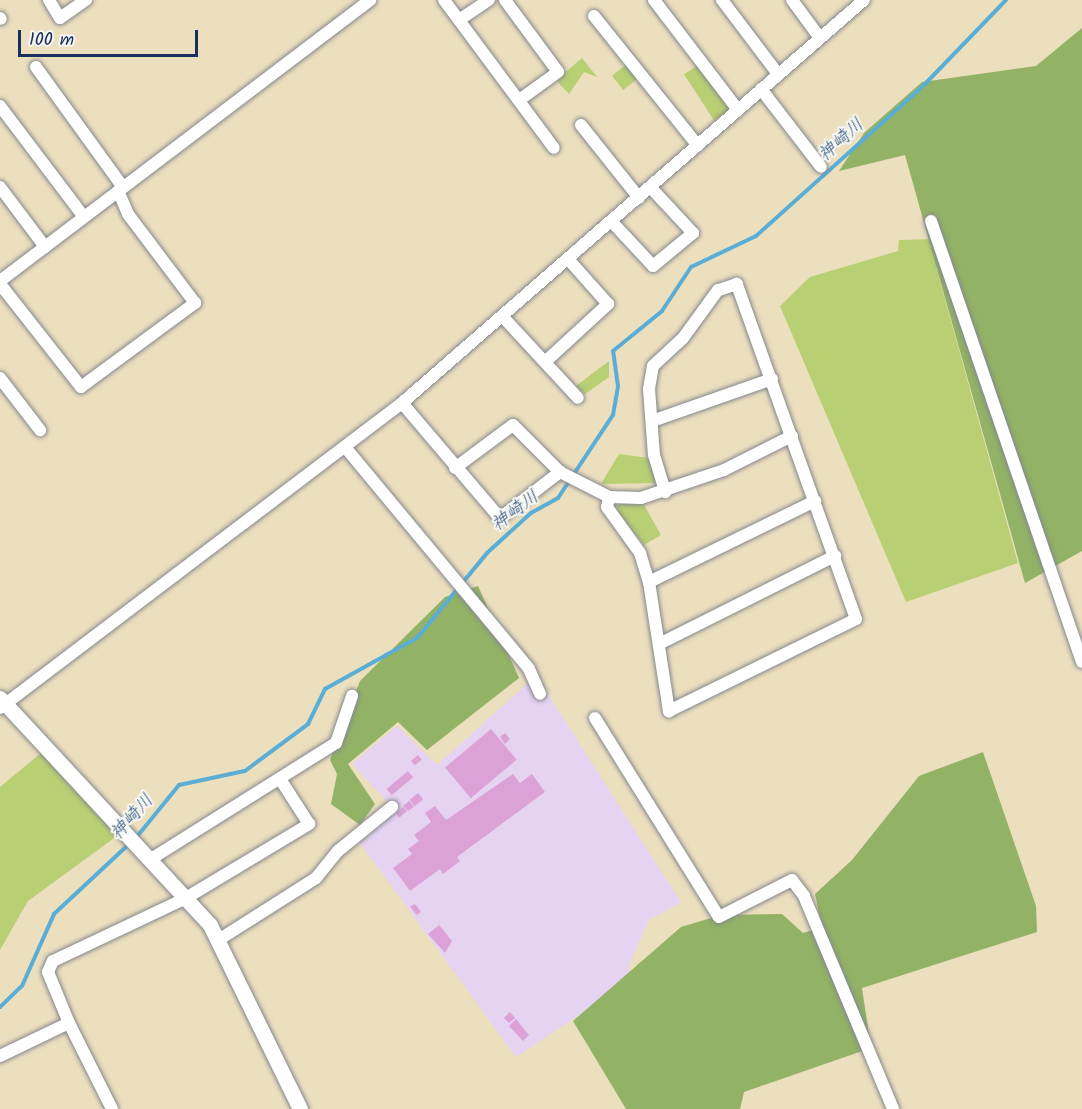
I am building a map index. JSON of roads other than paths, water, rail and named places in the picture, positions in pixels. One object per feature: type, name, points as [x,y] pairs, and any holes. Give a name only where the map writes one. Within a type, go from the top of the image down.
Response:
[{"type":"street","points":[[49,0],[60,18],[86,0]]},
{"type":"street","points":[[36,67],[121,189],[128,214],[199,307],[81,387],[0,283],[84,217],[121,189],[370,0]]},
{"type":"street","points":[[444,0],[554,148]]},
{"type":"street","points":[[459,20],[489,0]]},
{"type":"street","points":[[505,0],[558,72],[519,100]]},
{"type":"street","points":[[654,0],[738,110]]},
{"type":"street","points":[[722,0],[778,74]]},
{"type":"street","points":[[792,0],[820,38]]},
{"type":"street","points":[[300,1109],[220,939],[151,859],[2,703],[402,403],[569,260],[864,0]]},
{"type":"street","points":[[594,16],[699,146]]},
{"type":"street","points":[[761,89],[821,167]]},
{"type":"street","points":[[0,106],[84,217]]},
{"type":"street","points":[[581,125],[639,198]]},
{"type":"street","points":[[0,188],[45,247]]},
{"type":"street","points":[[612,222],[653,266],[693,233],[651,188]]},
{"type":"street","points":[[931,221],[1082,662]]},
{"type":"street","points":[[545,362],[608,304],[569,260]]},
{"type":"street","points":[[609,496],[607,507],[640,553],[649,582],[661,643],[669,711],[856,619],[737,284],[718,290],[683,338],[653,366],[649,389],[655,420],[654,455],[665,492]]},
{"type":"street","points":[[503,316],[578,398]]},
{"type":"street","points":[[0,378],[40,430]]},
{"type":"street","points":[[655,420],[771,379]]},
{"type":"street","points":[[402,403],[455,468],[500,518],[560,472]]},
{"type":"street","points":[[455,468],[513,425],[560,472],[609,496],[665,492],[792,436]]},
{"type":"street","points":[[345,447],[529,669],[540,694]]},
{"type":"street","points":[[649,582],[815,501]]},
{"type":"street","points":[[661,643],[835,556]]},
{"type":"street","points":[[151,859],[336,743],[352,696]]},
{"type":"street","points":[[595,718],[719,917],[792,880],[804,896],[893,1109]]},
{"type":"street","points":[[112,1109],[69,1023],[49,965],[186,898],[309,824],[280,779]]},
{"type":"street","points":[[220,939],[316,878],[338,851],[392,807]]},
{"type":"street","points":[[0,1056],[69,1023]]},
{"type":"waterway","name":"神崎川","points":[[135,839],[179,785],[245,771],[308,724],[325,689],[417,638],[487,553],[531,513],[558,498],[613,415],[618,386],[613,351],[662,311],[691,267],[756,236],[924,85],[1006,0]]},
{"type":"waterway","name":"神崎川","points":[[0,1007],[22,986],[54,914],[129,844]]}]
